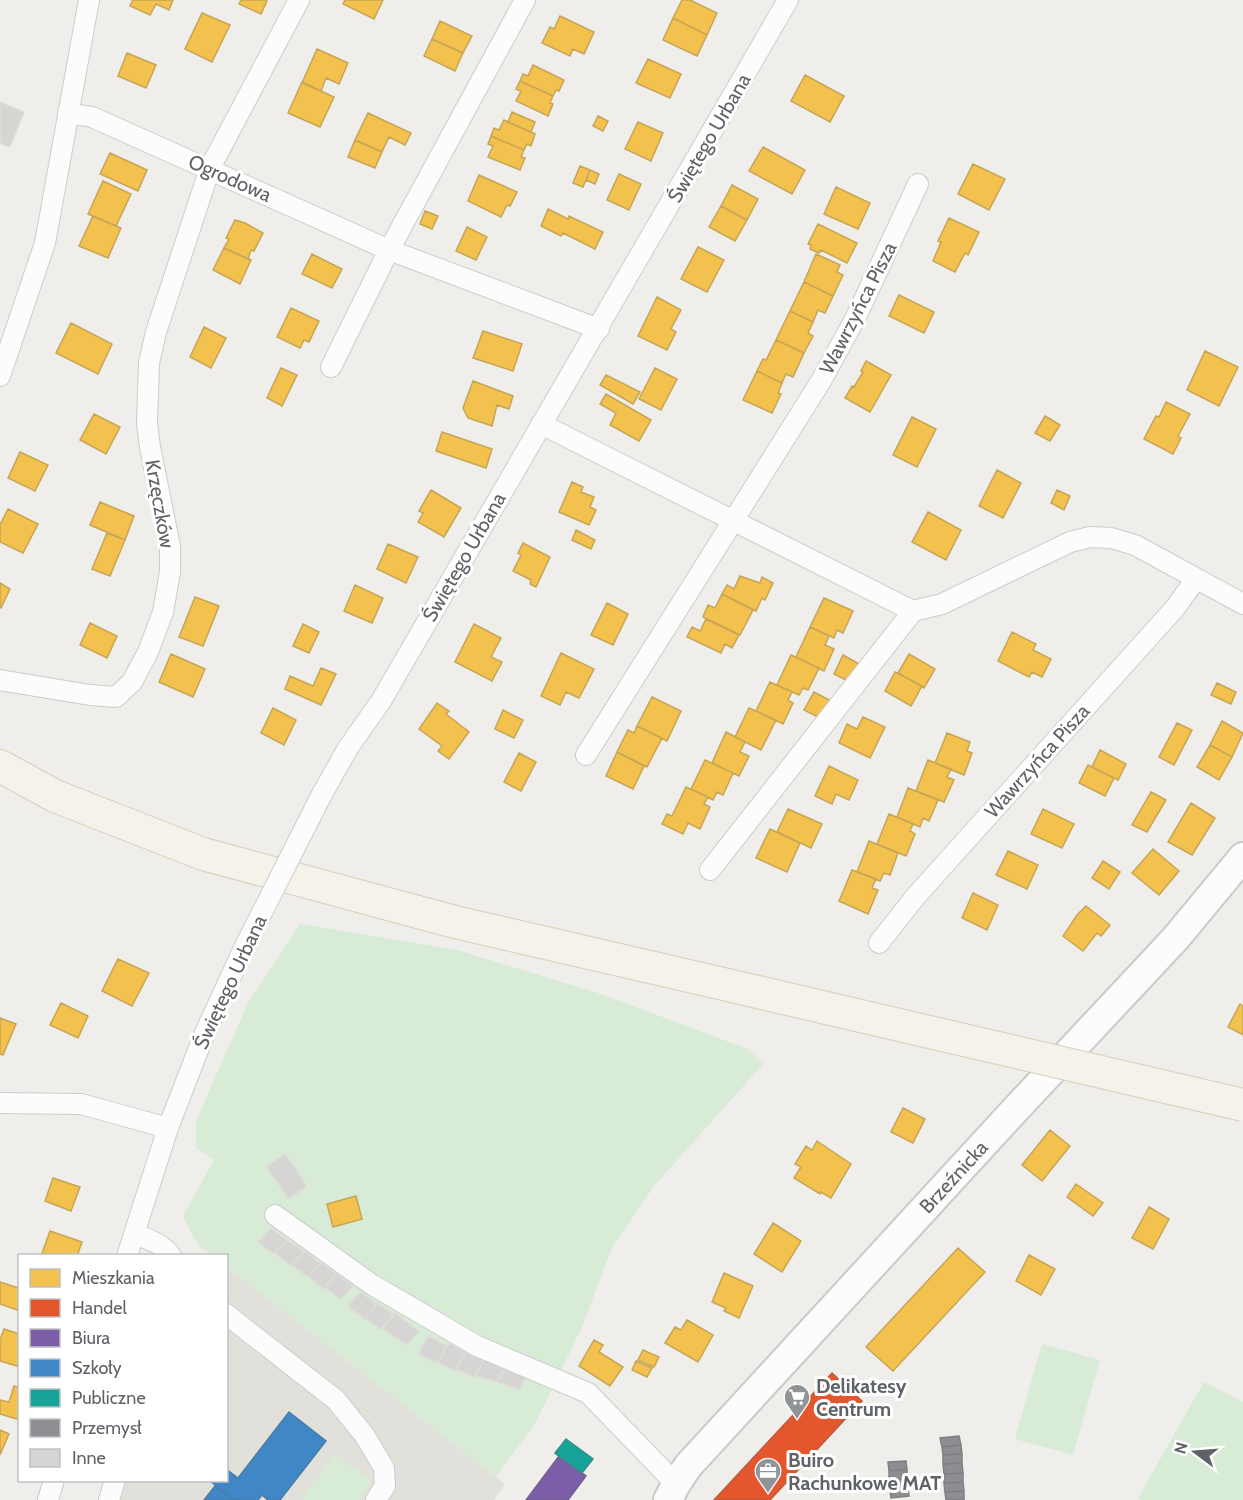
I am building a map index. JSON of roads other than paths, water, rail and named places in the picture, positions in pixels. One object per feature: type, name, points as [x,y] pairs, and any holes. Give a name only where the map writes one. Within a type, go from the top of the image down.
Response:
[{"type":"main road","points":[[0,766],[55,796],[203,854],[455,922],[1243,1105]]},
{"type":"street","points":[[0,376],[45,243],[89,0]]},
{"type":"street","points":[[210,168],[298,0]]},
{"type":"street","points":[[331,367],[389,250],[525,0]]},
{"type":"street","name":"Świętego Urbana","points":[[128,1254],[168,1128],[204,1035],[244,948],[321,796],[348,748],[381,701],[541,424],[599,330],[788,0]]},
{"type":"street","name":"Ogrodowa","points":[[68,113],[92,117],[389,250],[599,330]]},
{"type":"street","name":"Krzęczków","points":[[0,680],[116,697],[132,682],[148,652],[163,612],[170,563],[170,546],[149,439],[147,397],[149,363],[156,332],[183,256],[210,168]]},
{"type":"street","name":"Wawrzyńca Pisza","points":[[586,754],[821,381],[856,317],[918,184]]},
{"type":"street","points":[[541,424],[913,611]]},
{"type":"street","points":[[711,870],[913,611],[942,604],[1070,542],[1090,537],[1110,538],[1135,545],[1243,604]]},
{"type":"street","name":"Wawrzyńca Pisza","points":[[879,944],[916,896],[1175,608],[1196,579]]},
{"type":"street","name":"Brzeźnicka","points":[[672,1492],[688,1466],[1175,939],[1243,857]]},
{"type":"street","points":[[0,1103],[81,1104],[168,1128]]},
{"type":"street","points":[[275,1215],[371,1284],[477,1346],[588,1393],[672,1492]]},
{"type":"street","points":[[134,1234],[151,1240],[166,1249],[170,1254]]},
{"type":"street","points":[[228,1316],[336,1400],[365,1436],[384,1468],[385,1486],[376,1500]]},
{"type":"street","points":[[48,1500],[53,1482]]},
{"type":"street","points":[[109,1500],[114,1482]]},
{"type":"place","name":"Delikatesy Centrum","points":[[797,1420]]},
{"type":"place","name":"Buiro Rachunkowe MAT","points":[[768,1494]]}]
